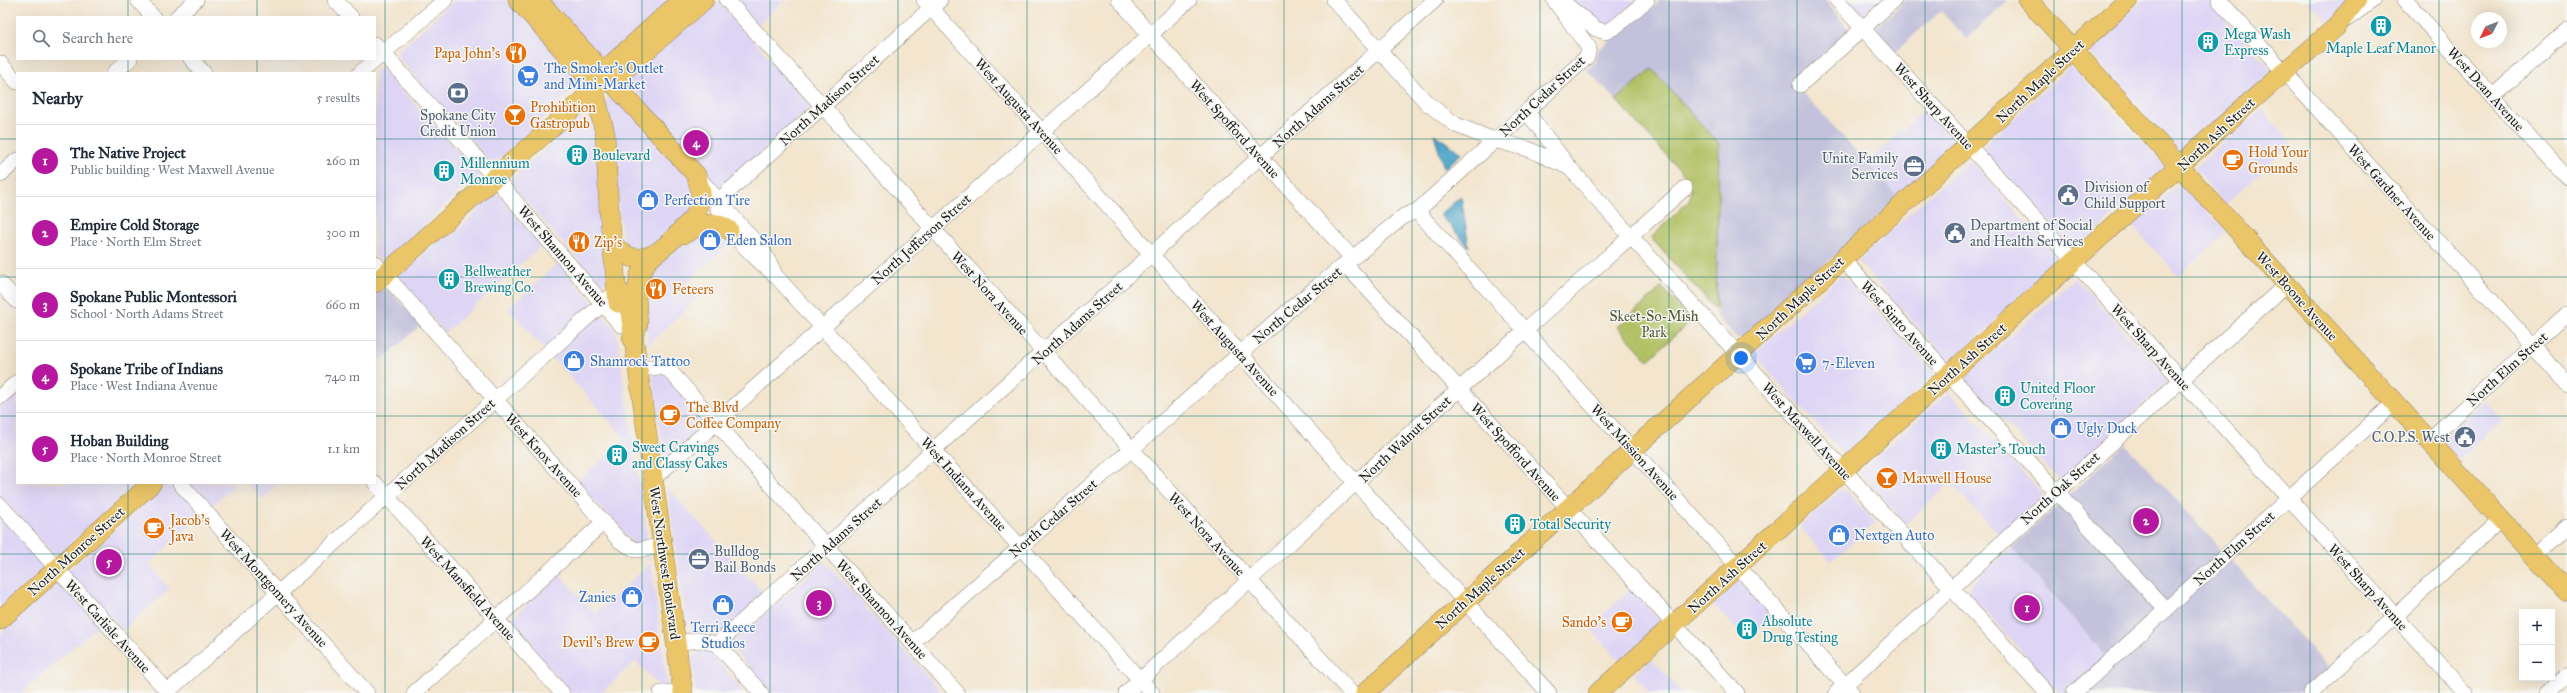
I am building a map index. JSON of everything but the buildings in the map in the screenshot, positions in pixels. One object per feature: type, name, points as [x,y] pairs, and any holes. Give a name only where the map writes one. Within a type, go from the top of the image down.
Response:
[{"type":"main road","points":[[518,0],[584,73],[594,90],[605,133],[612,250],[610,297],[628,298],[632,326]]},
{"type":"main road","name":"West Indiana Avenue","points":[[538,0],[696,175]]},
{"type":"main road","points":[[608,77],[614,63],[682,0]]},
{"type":"main road","points":[[378,274],[494,177],[608,77],[622,72],[704,0]]},
{"type":"main road","name":"West Boone Avenue","points":[[2028,0],[2567,592]]},
{"type":"main road","name":"North Maple Street","points":[[1365,693],[2128,0]]},
{"type":"main road","name":"North Ash Street","points":[[1598,693],[1843,470],[2336,27],[2357,0]]},
{"type":"main road","name":"West Northwest Boulevard","points":[[683,692],[636,369],[632,326],[638,280],[644,266],[696,215],[700,204],[701,192],[696,175]]},
{"type":"main road","points":[[612,250],[620,252],[631,258],[642,259],[708,223],[720,224],[729,230]]},
{"type":"main road","name":"North Monroe Street","points":[[0,620],[151,484]]},
{"type":"street","points":[[138,0],[152,16]]},
{"type":"street","points":[[178,16],[196,0]]},
{"type":"street","points":[[335,0],[349,16]]},
{"type":"street","points":[[379,49],[445,0]]},
{"type":"street","name":"West Nora Avenue","points":[[727,0],[1351,693]]},
{"type":"street","name":"West Spofford Avenue","points":[[1119,0],[1261,158],[1459,390],[1737,693]]},
{"type":"street","name":"North Jefferson Street","points":[[653,479],[1189,0]]},
{"type":"street","name":"West Maxwell Avenue","points":[[1334,0],[1427,103],[1456,126],[1494,140],[1528,149],[1569,167]]},
{"type":"street","name":"North Adams Street","points":[[717,644],[1044,353],[1435,0]]},
{"type":"street","name":"North Cedar Street","points":[[912,643],[1240,353],[1407,213],[1417,211],[1587,57],[1590,48],[1554,0]]},
{"type":"street","points":[[1561,0],[1596,29],[1605,32],[1615,27],[1647,0]]},
{"type":"street","name":"West Sharp Avenue","points":[[1837,0],[2465,693]]},
{"type":"street","points":[[1800,85],[1894,0]]},
{"type":"street","name":"West Gardner Avenue","points":[[2219,0],[2567,384]]},
{"type":"street","name":"North Ash Street","points":[[2336,27],[2373,0]]},
{"type":"street","name":"West Dean Avenue","points":[[2405,0],[2567,178]]},
{"type":"street","name":"North Madison Street","points":[[719,200],[932,3]]},
{"type":"street","name":"West Augusta Avenue","points":[[932,3],[1042,131],[1152,255],[1357,484],[1549,693]]},
{"type":"street","points":[[2493,96],[2567,30]]},
{"type":"street","name":"West Shannon Avenue","points":[[379,49],[494,177],[610,297]]},
{"type":"street","points":[[115,72],[129,60]]},
{"type":"street","points":[[192,60],[203,72]]},
{"type":"street","points":[[361,72],[370,60]]},
{"type":"street","points":[[0,64],[16,81]]},
{"type":"street","name":"West Maxwell Avenue","points":[[1527,112],[1569,167],[1631,237],[2046,693]]},
{"type":"street","points":[[0,174],[16,161]]},
{"type":"street","name":"West Indiana Avenue","points":[[696,175],[763,251],[775,275]]},
{"type":"street","name":"North Walnut Street","points":[[1126,693],[1459,390],[1685,188]]},
{"type":"street","name":"West Indiana Avenue","points":[[719,200],[718,208],[729,230],[755,259],[775,275],[1152,693]]},
{"type":"street","name":"West Mission Avenue","points":[[1417,211],[1738,566],[1844,690]]},
{"type":"street","name":"West Sinto Avenue","points":[[1842,259],[1948,376],[2166,610]]},
{"type":"street","name":"West Knox Avenue","points":[[378,274],[494,399],[620,541],[636,550],[662,546]]},
{"type":"street","points":[[0,283],[16,300]]},
{"type":"street","name":"North Oak Street","points":[[1844,690],[2056,492],[2286,284]]},
{"type":"street","name":"North Madison Street","points":[[167,693],[494,399],[610,297]]},
{"type":"street","name":"North Elm Street","points":[[2429,440],[2567,314]]},
{"type":"street","name":"West Shannon Avenue","points":[[636,369],[661,367],[669,370],[957,693]]},
{"type":"street","points":[[0,397],[16,383]]},
{"type":"street","name":"North Elm Street","points":[[2074,693],[2394,403]]},
{"type":"street","name":"West Montgomery Avenue","points":[[181,484],[367,693]]},
{"type":"street","name":"West Mansfield Avenue","points":[[376,484],[562,693]]},
{"type":"street","name":"West Carlisle Avenue","points":[[0,505],[167,693]]},
{"type":"street","points":[[2311,693],[2394,615],[2501,519]]},
{"type":"street","points":[[414,693],[604,522]]},
{"type":"street","points":[[2534,556],[2567,526]]},
{"type":"street","points":[[676,643],[699,640],[717,644],[761,693]]},
{"type":"street","points":[[2547,693],[2567,675]]},
{"type":"street","points":[[661,693],[683,692]]},
{"type":"shaded area","points":[[455,0],[512,0],[577,74],[579,85],[498,160],[491,163],[397,56],[399,50]]},
{"type":"shaded area","points":[[546,0],[676,0],[605,61]]},
{"type":"shaded area","points":[[734,0],[785,0],[757,25]]},
{"type":"shaded area","points":[[1572,0],[1639,0],[1604,29]]},
{"type":"shaded area","points":[[1661,0],[1825,0],[1849,30],[1793,82],[1899,198],[1742,339],[1737,338],[1716,316],[1719,144],[1652,70],[1616,100],[1587,70],[1596,62],[1598,50]]},
{"type":"shaded area","points":[[1846,0],[1880,0],[1862,15]]},
{"type":"shaded area","points":[[1906,0],[2008,0],[1966,39],[1941,11],[1894,53],[1875,28]]},
{"type":"shaded area","points":[[2143,0],[2208,0],[2272,71],[2184,154],[2179,153],[2090,52],[2091,48]]},
{"type":"shaded area","points":[[2308,0],[2350,0],[2329,23]]},
{"type":"shaded area","points":[[712,1],[721,4],[812,106],[720,188],[717,188],[628,82],[628,79]]},
{"type":"shaded area","points":[[2071,66],[2166,166],[2075,251],[1982,151],[1985,144]]},
{"type":"shaded area","points":[[382,68],[469,163],[477,169],[479,175],[477,180],[463,188],[386,263],[376,256],[376,72],[374,72]]},
{"type":"shaded area","points":[[609,98],[616,99],[692,181],[692,211],[640,256],[623,241],[605,102]]},
{"type":"shaded area","points":[[2261,109],[2292,143],[2225,205],[2195,168]]},
{"type":"shaded area","points":[[1925,110],[1953,141],[1954,147],[1899,198],[1867,163]]},
{"type":"shaded area","points":[[588,118],[597,125],[607,281],[604,283],[598,282],[510,184],[512,178],[579,119]]},
{"type":"shaded area","points":[[1968,161],[1973,163],[2061,261],[1950,363],[1858,261]]},
{"type":"shaded area","points":[[2180,183],[2227,232],[2178,276],[2132,225]]},
{"type":"shaded area","points":[[497,194],[502,196],[506,205],[542,245],[445,333],[399,279],[400,273],[412,265],[441,239],[453,234],[478,211],[483,202],[491,195]]},
{"type":"shaded area","points":[[717,227],[731,242],[685,285],[697,299],[648,345],[643,290],[655,263],[669,255],[696,232]]},
{"type":"shaded area","points":[[558,263],[616,330],[651,563],[577,482],[625,438],[508,309]]},
{"type":"shaded area","points":[[1842,275],[1935,374],[1845,456],[1754,355],[1757,350]]},
{"type":"shaded area","points":[[2075,278],[2167,377],[2168,382],[2060,481],[1967,382],[1965,377]]},
{"type":"shaded area","points":[[385,289],[391,292],[421,325],[376,365],[376,294],[380,290]]},
{"type":"shaded area","points":[[663,372],[704,419],[705,425],[667,457],[664,454],[652,375]]},
{"type":"shaded area","points":[[1949,392],[2042,494],[2041,499],[2001,537],[1950,483],[1906,524],[1861,474],[1861,470]]},
{"type":"shaded area","points":[[16,393],[16,484],[138,484],[73,540],[60,556],[54,555],[0,495],[0,407]]},
{"type":"shaded area","points":[[2484,401],[2502,420],[2458,461],[2440,441]]},
{"type":"shaded area","points":[[2125,444],[2329,668],[2302,693],[2062,693],[2105,655],[2011,548]]},
{"type":"shaded area","points":[[164,484],[236,484],[148,564],[170,589],[123,630],[110,615],[21,693],[0,693],[0,634],[43,596],[48,587],[148,502]]},
{"type":"shaded area","points":[[249,484],[278,484],[262,499]]},
{"type":"shaded area","points":[[667,487],[765,595],[721,634],[698,633],[692,631],[687,623]]},
{"type":"shaded area","points":[[1842,489],[1846,491],[1876,522],[1831,561],[1799,526]]},
{"type":"shaded area","points":[[0,514],[45,563],[45,567],[0,607]]},
{"type":"shaded area","points":[[2011,548],[2105,655],[2062,693],[2059,693],[1969,593],[1970,584]]},
{"type":"shaded area","points":[[824,562],[943,693],[772,693],[734,650],[731,644]]},
{"type":"shaded area","points":[[651,563],[668,693],[665,693],[636,661],[601,693],[572,693],[508,622],[559,574],[595,614]]},
{"type":"shaded area","points":[[1739,580],[1772,616],[1745,640],[1713,604]]},
{"type":"shaded area","points":[[1631,589],[1664,625],[1622,663],[1589,627]]},
{"type":"shaded area","points":[[702,650],[710,652],[744,693],[696,693],[692,658]]},
{"type":"shaded area","points":[[1652,659],[1682,693],[1650,693],[1634,675]]},
{"type":"green space","points":[[1652,69],[1719,144],[1716,310],[1651,238],[1689,201],[1691,190],[1684,178],[1686,177],[1616,100]]},
{"type":"green space","name":"Skeet-So-Mish Park","points":[[1662,287],[1692,320],[1648,360],[1618,327]]},
{"type":"water","points":[[1434,134],[1462,153],[1444,169]]},
{"type":"water","points":[[1461,196],[1469,247],[1440,215]]},
{"type":"place","name":"Maple Leaf Manor","points":[[2381,26]]},
{"type":"place","name":"Mega Wash Express","points":[[2208,42]]},
{"type":"place","name":"Papa John's","points":[[516,53]]},
{"type":"place","name":"The Smoker's Outlet and Mini-Market","points":[[528,76]]},
{"type":"place","name":"Spokane City Credit Union","points":[[458,93]]},
{"type":"place","name":"Prohibition Gastropub","points":[[515,115]]},
{"type":"place","name":"Spokane Tribe of Indians","points":[[696,143]]},
{"type":"place","name":"Boulevard","points":[[577,155]]},
{"type":"place","name":"Hold Your Grounds","points":[[2233,160]]},
{"type":"place","name":"Unite Family Services","points":[[1914,166]]},
{"type":"place","name":"Millennium Monroe","points":[[444,171]]},
{"type":"place","name":"Division of Child Support","points":[[2068,195]]},
{"type":"place","name":"Perfection Tire","points":[[648,200]]},
{"type":"place","name":"Department of Social and Health Services","points":[[1955,233]]},
{"type":"place","name":"Eden Salon","points":[[710,240]]},
{"type":"place","name":"Zip's","points":[[579,242]]},
{"type":"place","name":"Bellweather Brewing Co.","points":[[449,279]]},
{"type":"place","name":"Feteers","points":[[656,289]]},
{"type":"place","name":"Shamrock Tattoo","points":[[574,361]]},
{"type":"place","name":"7-Eleven","points":[[1806,363]]},
{"type":"place","name":"United Floor Covering","points":[[2005,396]]},
{"type":"place","name":"The Blvd Coffee Company","points":[[670,415]]},
{"type":"place","name":"Ugly Duck","points":[[2061,428]]},
{"type":"place","name":"C.O.P.S. West","points":[[2465,437]]},
{"type":"place","name":"Master's Touch","points":[[1941,449]]},
{"type":"place","name":"Sweet Cravings and Classy Cakes","points":[[617,455]]},
{"type":"place","name":"Maxwell House","points":[[1887,478]]},
{"type":"place","name":"Empire Cold Storage","points":[[2146,521]]},
{"type":"place","name":"Total Security","points":[[1515,524]]},
{"type":"place","name":"Jacob's Java","points":[[154,528]]},
{"type":"place","name":"Nextgen Auto","points":[[1839,535]]},
{"type":"place","name":"Bulldog Bail Bonds","points":[[699,559]]},
{"type":"place","name":"Hoban Building","points":[[109,562]]},
{"type":"place","name":"Zanies","points":[[632,597]]},
{"type":"place","name":"Spokane Public Montessori","points":[[819,603]]},
{"type":"place","name":"Terri Reece Studios","points":[[723,605]]},
{"type":"place","name":"The Native Project","points":[[2027,608]]},
{"type":"place","name":"Sando's","points":[[1622,622]]},
{"type":"place","name":"Absolute Drug Testing","points":[[1747,629]]},
{"type":"place","name":"Devil's Brew","points":[[649,642]]}]
